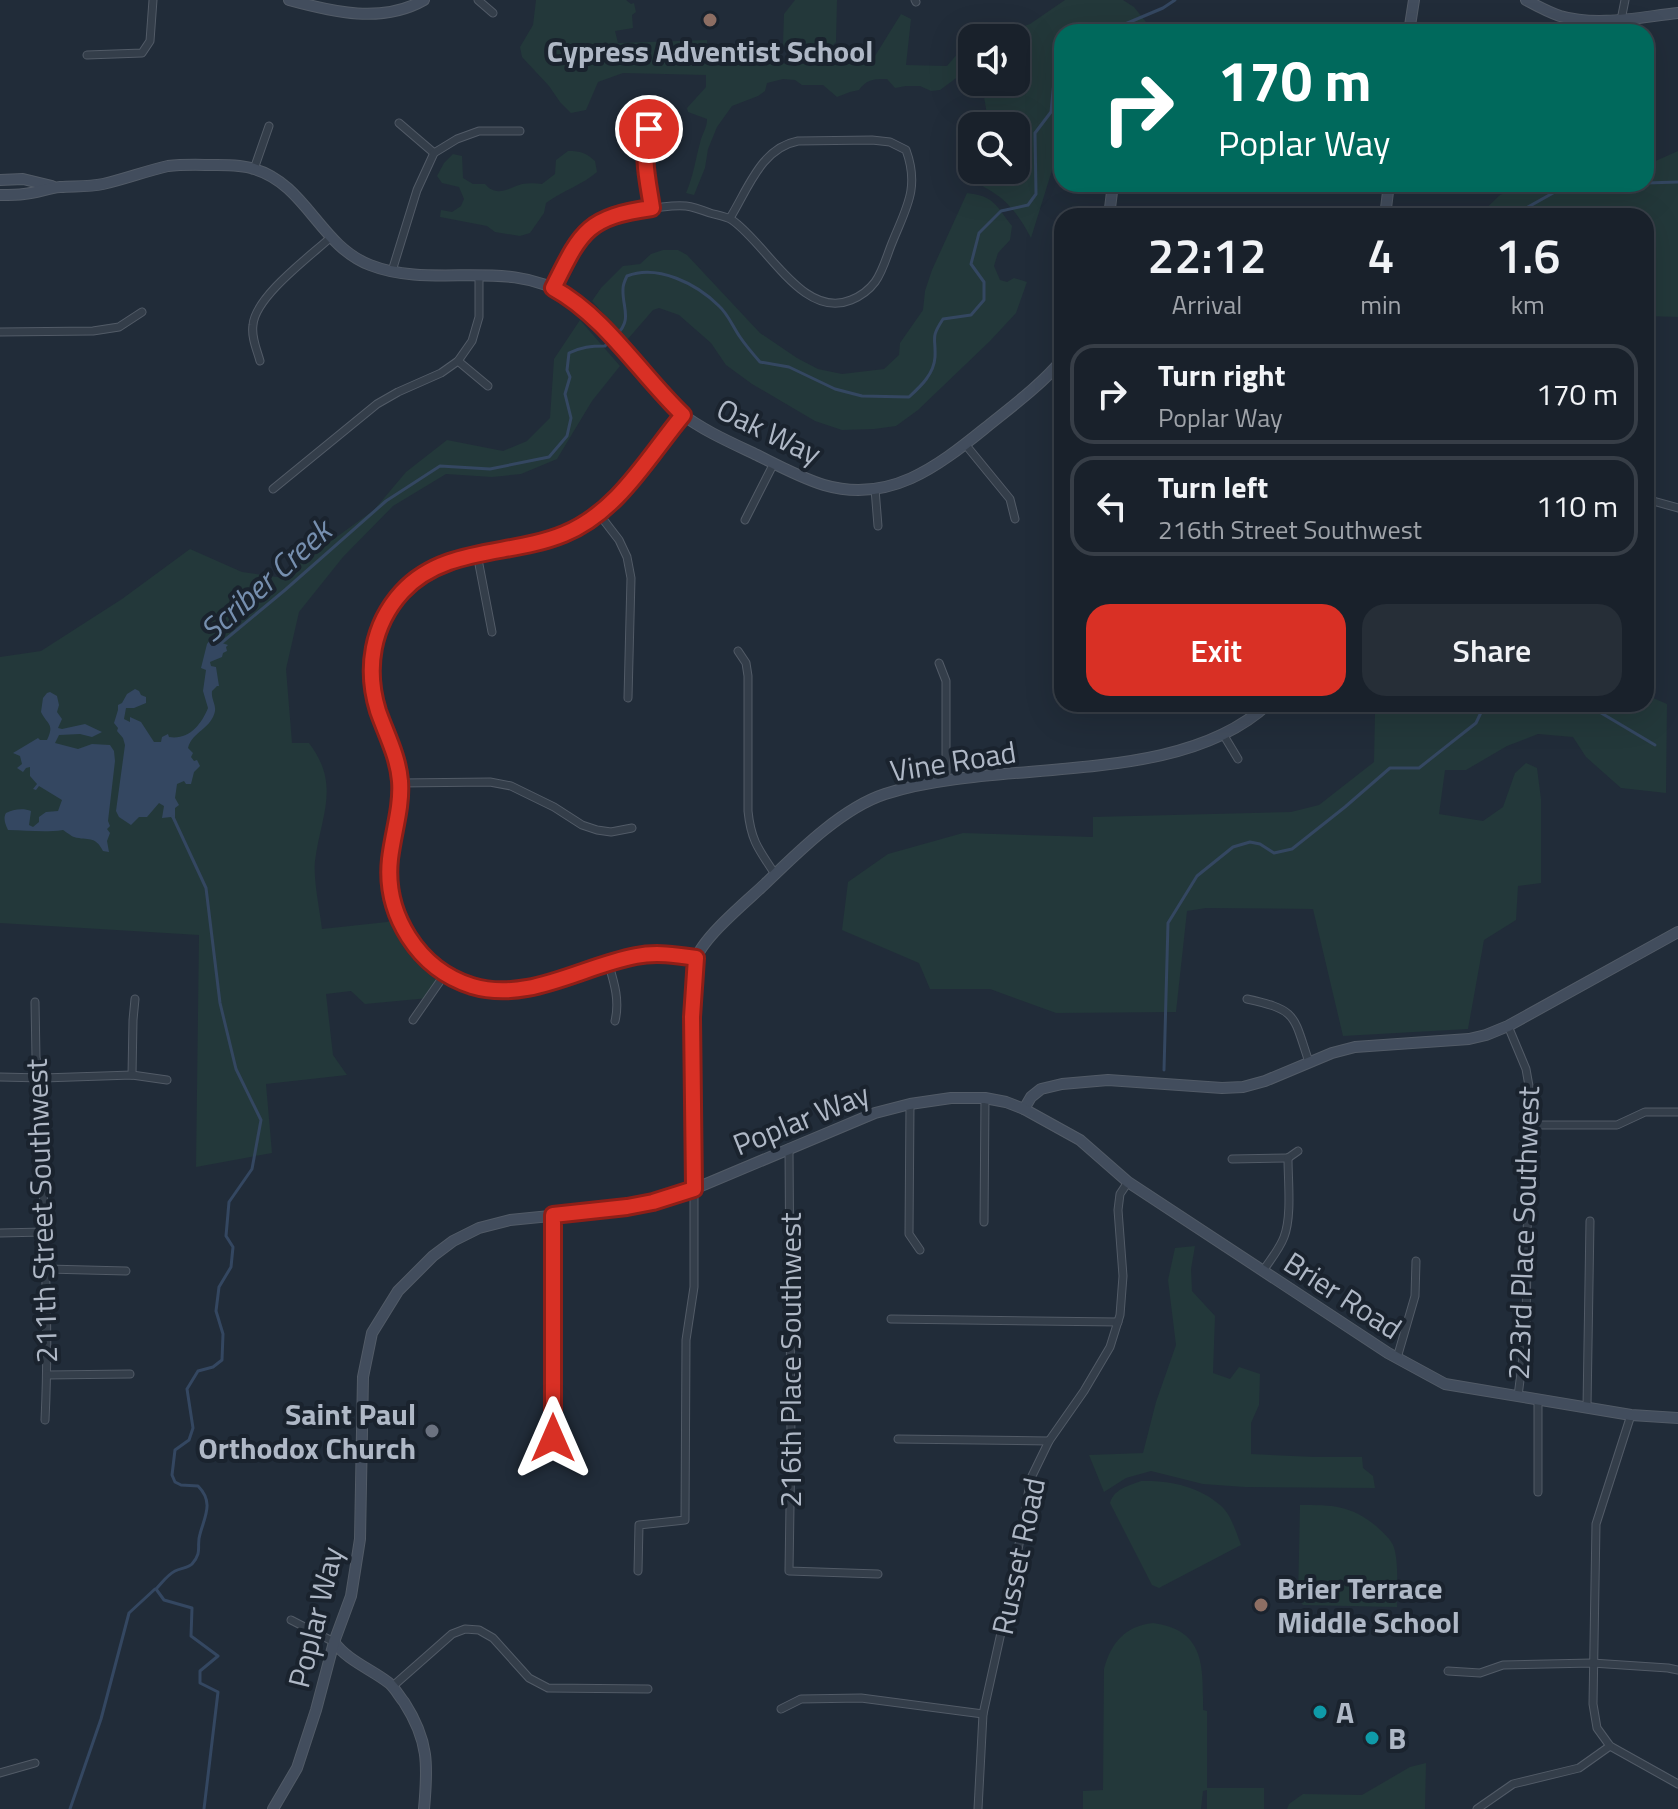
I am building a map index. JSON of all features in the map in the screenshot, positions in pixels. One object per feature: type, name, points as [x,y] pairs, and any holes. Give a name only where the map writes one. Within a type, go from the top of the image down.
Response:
[{"type":"street","points":[[87,55],[142,53],[150,41],[153,0]]},
{"type":"street","points":[[289,0],[321,9],[371,14],[394,12],[424,0]]},
{"type":"street","points":[[478,0],[493,13]]},
{"type":"street","points":[[1410,24],[1414,0]]},
{"type":"street","points":[[1526,0],[1568,18],[1594,21],[1678,13]]},
{"type":"street","points":[[1621,20],[1625,0]]},
{"type":"street","points":[[399,123],[434,153]]},
{"type":"street","points":[[254,169],[269,126]]},
{"type":"street","points":[[649,129],[645,155],[652,208]]},
{"type":"street","points":[[392,271],[417,190],[434,153],[457,139],[479,131],[520,131]]},
{"type":"street","points":[[553,288],[575,245],[597,223],[624,212],[684,205],[730,218],[802,291],[814,299],[843,304],[867,291],[877,280],[910,198],[912,166],[906,150],[890,142],[788,143],[766,158],[730,218]]},
{"type":"street","name":"Oak Way","points":[[58,187],[105,183],[169,166],[229,165],[254,169],[277,180],[295,195],[330,238],[370,265],[432,276],[524,278],[553,288],[582,307],[683,415],[774,463],[825,485],[846,489],[875,489],[913,478],[939,464],[1054,370]]},
{"type":"street","points":[[0,180],[23,179],[58,187]]},
{"type":"street","points":[[0,195],[58,187]]},
{"type":"street","points":[[260,361],[253,339],[252,326],[256,312],[269,294],[330,238]]},
{"type":"street","points":[[273,489],[377,404],[441,373],[458,361],[472,341],[479,317],[479,276]]},
{"type":"street","points":[[0,332],[93,331],[119,327],[142,312]]},
{"type":"street","points":[[458,361],[488,386]]},
{"type":"street","points":[[638,1571],[639,1525],[685,1520],[686,1340],[694,1287],[692,1017],[696,958],[652,954],[608,962],[540,986],[504,991],[473,987],[445,974],[431,963],[409,940],[400,925],[390,889],[390,859],[400,802],[400,783],[395,755],[374,696],[371,664],[378,631],[392,604],[416,579],[436,567],[477,554],[566,534],[599,514],[625,489],[683,415]]},
{"type":"street","points":[[965,444],[1010,499],[1015,519]]},
{"type":"street","points":[[745,520],[774,463]]},
{"type":"street","points":[[875,489],[878,526]]},
{"type":"street","points":[[1654,501],[1678,508]]},
{"type":"street","points":[[599,514],[619,540],[627,557],[631,578],[628,698]]},
{"type":"street","points":[[477,554],[492,632]]},
{"type":"street","points":[[738,651],[746,663],[748,676],[750,832],[775,874]]},
{"type":"street","points":[[939,663],[946,681],[946,781]]},
{"type":"street","name":"Vine Road","points":[[696,958],[712,934],[775,874],[838,819],[858,806],[886,794],[946,781],[1135,760],[1173,752],[1223,734],[1258,712]]},
{"type":"street","points":[[1223,734],[1238,759]]},
{"type":"street","points":[[400,783],[490,782],[511,786],[582,825],[611,832],[632,828]]},
{"type":"street","points":[[1024,1109],[1031,1097],[1041,1089],[1062,1084],[1108,1080],[1243,1087],[1355,1047],[1469,1039],[1486,1035],[1508,1026],[1678,932]]},
{"type":"street","points":[[608,962],[617,995],[615,1021]]},
{"type":"street","points":[[413,1020],[445,974]]},
{"type":"street","points":[[132,1075],[135,999]]},
{"type":"street","points":[[1247,999],[1287,1011],[1295,1021],[1309,1062]]},
{"type":"street","name":"211th Street Southwest","points":[[35,1002],[36,1058],[43,1078],[47,1269],[45,1420]]},
{"type":"street","name":"223rd Place Southwest","points":[[1508,1026],[1526,1069],[1529,1086],[1526,1333],[1518,1396]]},
{"type":"street","points":[[0,1077],[132,1075],[167,1080]]},
{"type":"street","name":"Poplar Way","points":[[273,1809],[297,1768],[334,1642],[351,1596],[360,1539],[363,1377],[372,1333],[398,1291],[433,1256],[453,1241],[494,1223],[627,1207],[694,1189],[875,1113],[910,1104],[951,1098],[985,1098],[1024,1109]]},
{"type":"street","points":[[984,1222],[985,1098]]},
{"type":"street","points":[[910,1104],[909,1234],[920,1250]]},
{"type":"street","name":"Brier Road","points":[[1024,1109],[1080,1140],[1128,1182],[1263,1271],[1397,1358],[1445,1384],[1631,1415],[1678,1418]]},
{"type":"street","points":[[1529,1125],[1617,1125],[1645,1112],[1678,1112]]},
{"type":"street","name":"216th Place Southwest","points":[[789,1148],[789,1571],[878,1574]]},
{"type":"street","points":[[1232,1159],[1288,1158],[1298,1151]]},
{"type":"street","points":[[1263,1271],[1285,1235],[1288,1158]]},
{"type":"street","name":"Russet Road","points":[[978,1809],[983,1714],[1031,1478],[1049,1441],[1110,1347],[1120,1315],[1123,1276],[1118,1210],[1120,1194],[1128,1182]]},
{"type":"street","points":[[553,1215],[553,1438],[565,1451]]},
{"type":"street","points":[[1587,1407],[1590,1221]]},
{"type":"street","points":[[0,1233],[44,1232]]},
{"type":"street","points":[[1397,1358],[1415,1296],[1416,1261]]},
{"type":"street","points":[[47,1269],[126,1271]]},
{"type":"street","points":[[891,1319],[1118,1322]]},
{"type":"street","points":[[47,1375],[130,1374]]},
{"type":"street","points":[[1538,1400],[1538,1492]]},
{"type":"street","points":[[1631,1415],[1596,1524],[1593,1704],[1597,1728],[1610,1746],[1678,1784]]},
{"type":"street","points":[[898,1439],[1049,1441]]},
{"type":"street","points":[[291,1620],[334,1642],[342,1653],[393,1686],[423,1739],[427,1769],[424,1809]]},
{"type":"street","points":[[393,1686],[452,1634],[465,1629],[479,1630],[493,1638],[529,1678],[548,1688],[648,1689]]},
{"type":"street","points":[[1448,1671],[1480,1673],[1503,1665],[1592,1663],[1678,1670]]},
{"type":"street","points":[[781,1709],[801,1699],[861,1698],[983,1714]]},
{"type":"street","points":[[1477,1809],[1513,1784],[1579,1768],[1610,1746]]},
{"type":"street","points":[[0,1773],[35,1763]]},
{"type":"green space","points":[[536,0],[626,0],[634,3],[636,12],[632,15],[633,28],[615,31],[618,43],[707,40],[708,63],[870,64],[901,14],[911,19],[906,65],[947,66],[958,53],[958,77],[940,90],[931,91],[920,86],[895,88],[887,79],[875,80],[859,90],[837,97],[823,85],[802,85],[795,80],[783,79],[767,83],[765,91],[758,96],[732,106],[717,127],[694,195],[686,193],[707,119],[688,112],[687,108],[706,87],[706,75],[623,73],[598,82],[586,110],[571,113],[522,57],[520,47],[533,25]]},
{"type":"green space","points":[[795,0],[837,0],[836,42],[830,48],[784,47],[784,14]]},
{"type":"green space","points":[[1065,0],[1123,0],[1134,7],[1148,24],[1054,24],[1054,164],[1031,238],[1008,205],[978,184],[1030,184],[1030,112],[987,112],[984,96],[1030,96],[1030,24]]},
{"type":"green space","points":[[568,151],[589,156],[595,161],[597,172],[546,203],[544,213],[530,233],[520,236],[495,232],[487,226],[440,217],[441,210],[452,212],[461,206],[464,199],[459,187],[442,183],[437,176],[453,154],[462,156],[463,178],[498,191],[522,184],[542,184],[555,174],[556,160]]},
{"type":"green space","points":[[1678,151],[1678,317],[1654,316],[1654,208],[1486,208],[1507,192],[1654,192],[1654,162]]},
{"type":"green space","points":[[967,193],[989,199],[1012,226],[1010,240],[998,253],[994,266],[1000,280],[1007,282],[1014,278],[1027,282],[1016,313],[918,410],[896,426],[842,430],[815,421],[726,365],[711,343],[679,315],[659,308],[653,310],[627,340],[592,301],[623,266],[640,264],[651,254],[663,250],[678,250],[687,255],[760,333],[797,358],[818,369],[842,374],[884,369],[899,355],[900,343],[923,310],[932,270]]},
{"type":"green space","points":[[580,320],[620,366],[592,401],[557,459],[521,474],[492,477],[446,474],[393,506],[343,557],[299,612],[286,669],[292,743],[309,743],[319,758],[327,787],[315,861],[322,929],[398,918],[445,974],[429,998],[365,1004],[351,991],[326,994],[333,1055],[347,1075],[266,1084],[272,1153],[196,1167],[199,935],[0,923],[0,657],[41,651],[122,599],[190,549],[242,572],[277,577],[374,510],[406,472],[447,440],[503,451],[527,441],[550,418],[554,359]]},
{"type":"green space","points":[[1654,698],[1667,704],[1666,793],[1621,788],[1586,757],[1573,737],[1538,734],[1507,746],[1466,770],[1445,770],[1439,814],[1483,821],[1503,807],[1515,773],[1526,763],[1537,768],[1541,799],[1541,883],[1518,886],[1516,920],[1484,940],[1468,1029],[1343,1036],[1313,909],[1206,908],[1187,911],[1176,1012],[1056,1013],[990,989],[930,989],[919,963],[842,930],[848,882],[888,854],[963,833],[1093,837],[1093,817],[1291,812],[1319,805],[1374,762],[1375,714],[1654,712]]},
{"type":"green space","points":[[1195,1246],[1191,1269],[1192,1291],[1215,1316],[1213,1373],[1230,1379],[1239,1367],[1260,1374],[1259,1405],[1251,1423],[1251,1454],[1362,1457],[1363,1468],[1373,1476],[1375,1488],[1203,1484],[1151,1471],[1126,1478],[1104,1492],[1089,1455],[1143,1453],[1156,1402],[1176,1345],[1168,1280],[1175,1248]]},
{"type":"green space","points":[[1141,1481],[1183,1486],[1212,1498],[1227,1513],[1241,1545],[1159,1588],[1152,1585],[1110,1503],[1118,1491]]},
{"type":"green space","points":[[1300,1505],[1349,1510],[1367,1519],[1388,1537],[1396,1558],[1397,1607],[1303,1605],[1298,1599]]},
{"type":"green space","points":[[1153,1623],[1183,1634],[1198,1653],[1203,1680],[1203,1710],[1207,1711],[1207,1788],[1264,1788],[1264,1809],[1207,1809],[1207,1790],[1203,1791],[1201,1809],[1083,1809],[1083,1791],[1103,1790],[1104,1669],[1107,1660],[1115,1644],[1127,1632]]},
{"type":"green space","points":[[1426,1763],[1425,1809],[1287,1809],[1303,1794],[1362,1795],[1410,1767]]},
{"type":"water","points":[[215,634],[228,645],[222,657],[210,662],[211,666],[216,667],[219,686],[212,691],[213,717],[188,748],[193,753],[191,757],[200,766],[194,772],[191,784],[184,781],[177,784],[175,798],[179,805],[175,808],[175,821],[171,817],[162,818],[164,806],[159,803],[147,817],[139,817],[131,825],[116,811],[125,745],[114,723],[118,705],[135,689],[146,697],[146,703],[126,708],[124,719],[130,722],[130,717],[141,722],[154,742],[161,742],[162,737],[168,734],[169,737],[176,737],[188,734],[202,720],[208,708],[203,691],[206,670],[201,668],[207,644]]},
{"type":"water","points":[[50,692],[57,696],[59,705],[57,712],[62,719],[58,728],[85,724],[102,732],[92,737],[59,735],[55,743],[78,749],[92,744],[110,745],[114,751],[110,826],[107,829],[110,833],[107,841],[109,852],[103,851],[94,841],[74,837],[63,830],[8,830],[6,826],[6,813],[22,809],[31,811],[29,825],[33,827],[46,812],[58,811],[62,800],[39,786],[33,789],[37,784],[30,776],[30,767],[23,772],[17,768],[22,764],[20,756],[13,753],[38,738],[47,740],[50,727],[41,712],[43,698]]},
{"type":"waterway","name":"Scriber Creek","points":[[1125,24],[1175,0]]},
{"type":"waterway","name":"Scriber Creek","points":[[616,335],[625,319],[623,289],[627,276],[664,274],[700,290],[719,306],[760,362],[789,367],[835,389],[862,396],[909,397],[932,369],[935,334],[943,319],[971,315],[984,300],[984,282],[971,264],[979,233],[1001,211],[1028,205],[1036,194],[1035,133],[1051,112],[1054,81]]},
{"type":"waterway","points":[[1654,183],[1678,182]]},
{"type":"waterway","points":[[1526,208],[1555,192]]},
{"type":"waterway","name":"Scriber Creek","points":[[220,644],[386,501],[440,466],[490,469],[549,457],[567,436],[571,418],[565,394],[570,377],[567,370],[569,353],[586,347],[605,346],[610,340]]},
{"type":"waterway","points":[[1164,1070],[1168,923],[1197,876],[1233,847],[1250,842],[1274,853],[1292,849],[1390,768],[1419,768],[1476,723],[1481,712]]},
{"type":"waterway","points":[[1599,712],[1655,745]]},
{"type":"waterway","name":"Scriber Creek","points":[[173,817],[206,888],[220,1003],[236,1069],[261,1120],[252,1169],[229,1202],[226,1236],[233,1247],[231,1267],[219,1287],[216,1311],[223,1334],[222,1360],[213,1367],[198,1371],[187,1389],[193,1428],[189,1440],[175,1450],[172,1475],[175,1482],[198,1486],[206,1498],[207,1509],[198,1552],[192,1564],[172,1573],[156,1589],[164,1600],[192,1608],[191,1636],[218,1656],[200,1671],[200,1683],[218,1692],[204,1809]]},
{"type":"waterway","points":[[70,1809],[101,1719],[129,1613],[155,1589]]},
{"type":"place","name":"Cypress Adventist School","points":[[710,20]]},
{"type":"place","name":"Saint Paul Orthodox Church","points":[[432,1431]]},
{"type":"place","name":"Brier Terrace Middle School","points":[[1261,1605]]},
{"type":"place","name":"A","points":[[1320,1712]]},
{"type":"place","name":"B","points":[[1372,1738]]},
{"type":"route","points":[[553,1438],[553,1215],[627,1207],[694,1189],[692,1017],[696,958],[666,953],[637,955],[540,986],[504,991],[473,987],[445,974],[431,963],[403,930],[390,889],[390,859],[400,802],[399,771],[374,696],[371,664],[373,647],[386,615],[399,595],[416,579],[456,559],[549,539],[584,524],[625,489],[683,415],[591,315],[553,288],[585,232],[610,216],[652,208],[645,155],[649,129]]}]
